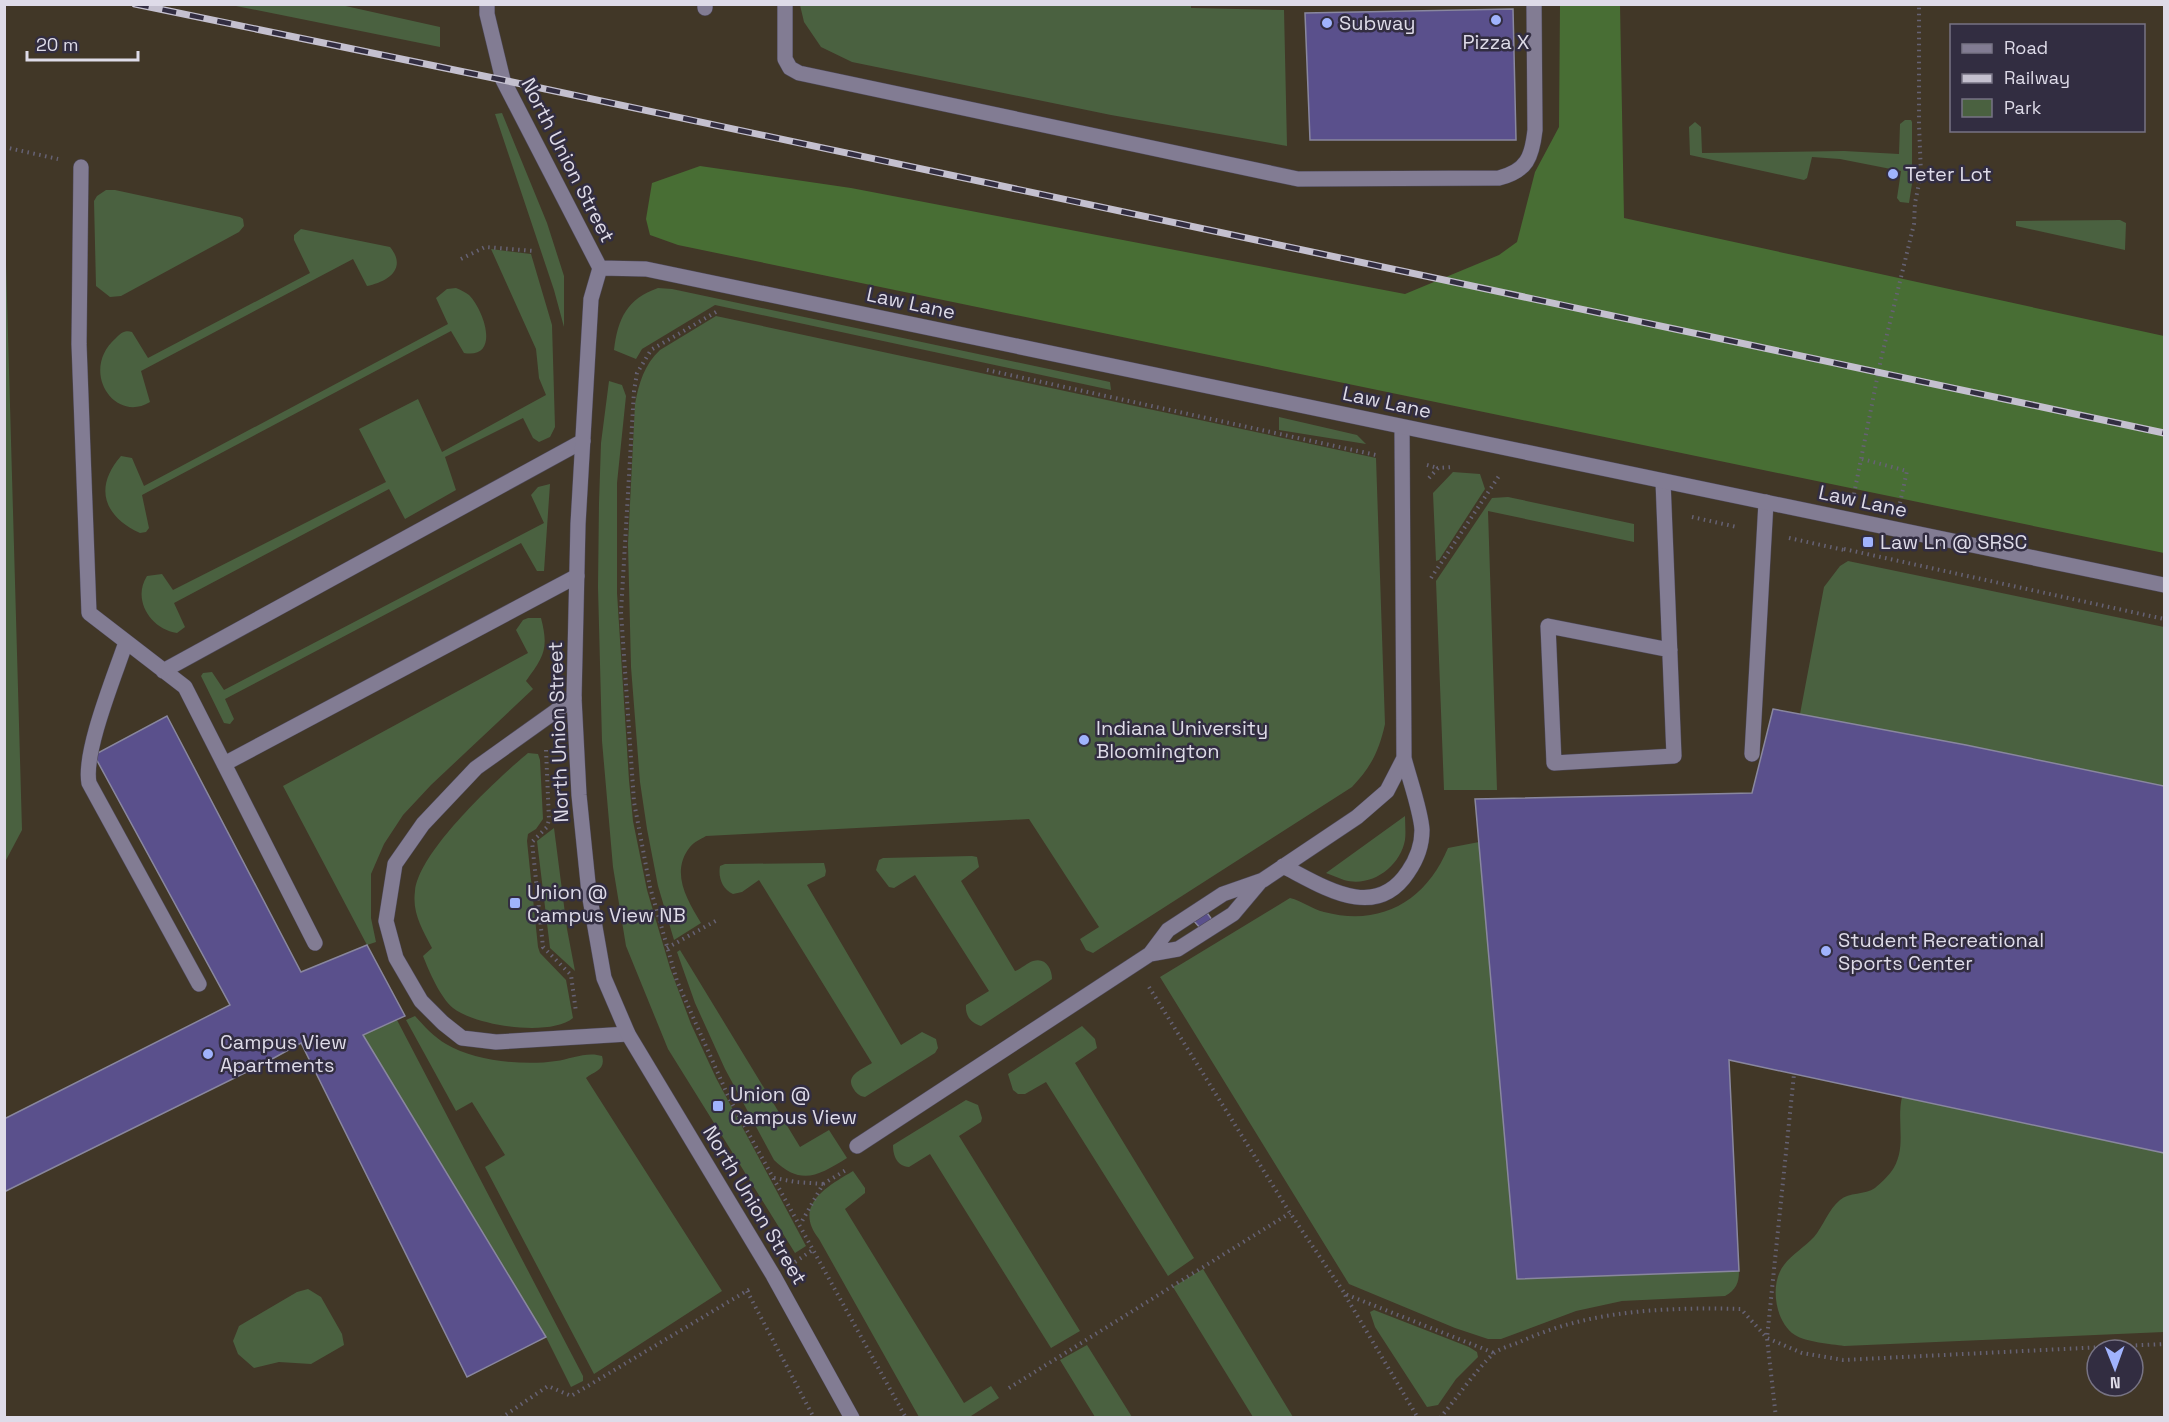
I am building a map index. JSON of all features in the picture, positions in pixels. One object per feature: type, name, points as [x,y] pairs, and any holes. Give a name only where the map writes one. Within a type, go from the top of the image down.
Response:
[{"type":"street","name":"North Union Street","points":[[487,4],[487,14],[503,80],[600,268],[591,299],[577,576],[574,698],[579,795],[590,893],[604,978],[628,1034],[773,1275],[852,1418]]},
{"type":"street","points":[[785,4],[785,59],[790,68],[799,73],[1298,179],[1499,178],[1515,174],[1526,164],[1533,146],[1535,130],[1534,4]]},
{"type":"street","points":[[81,167],[79,344],[89,613],[185,687],[315,943]]},
{"type":"street","name":"Law Lane","points":[[600,268],[646,269],[2164,585]]},
{"type":"street","points":[[1283,866],[1339,894],[1372,899],[1401,884],[1418,858],[1422,829],[1404,758],[1402,427]]},
{"type":"street","points":[[163,671],[583,441]]},
{"type":"street","points":[[1663,481],[1664,511],[1670,651],[1674,756],[1554,763],[1548,626],[1670,651]]},
{"type":"street","points":[[1752,754],[1766,502]]},
{"type":"street","points":[[224,764],[577,576]]},
{"type":"street","points":[[126,642],[90,752],[87,771],[89,783],[199,984]]},
{"type":"street","points":[[574,698],[476,768],[423,824],[395,864],[386,921],[396,958],[421,1001],[462,1038],[496,1042],[628,1034]]},
{"type":"street","points":[[1150,954],[1178,949],[1233,914],[1263,880],[1358,817],[1387,791],[1404,758]]},
{"type":"street","points":[[857,1146],[1150,954],[1168,930],[1223,894],[1263,880]]},
{"type":"path","points":[[1844,550],[1881,359],[1914,224],[1915,203],[1921,174],[1919,4]]},
{"type":"path","points":[[4,147],[48,156],[81,167]]},
{"type":"path","points":[[461,259],[485,247],[534,251]]},
{"type":"path","points":[[727,314],[716,312],[651,350],[637,373],[621,612],[634,802],[650,887],[677,981],[729,1098],[906,1418]]},
{"type":"path","points":[[983,369],[1438,468],[1451,466],[1461,468]]},
{"type":"path","points":[[1425,487],[1438,468]]},
{"type":"path","points":[[1489,474],[1510,478]]},
{"type":"path","points":[[1426,573],[1426,584],[1499,476]]},
{"type":"path","points":[[1664,511],[2164,619]]},
{"type":"path","points":[[542,747],[546,750],[549,820],[547,826],[532,842],[543,947],[571,975],[579,1036]]},
{"type":"path","points":[[668,948],[719,919]]},
{"type":"path","points":[[1146,981],[1290,1213],[1345,1294],[1418,1418]]},
{"type":"path","points":[[1776,1418],[1767,1338],[1794,1074]]},
{"type":"path","points":[[800,1224],[823,1184],[848,1169]]},
{"type":"path","points":[[774,1178],[823,1184]]},
{"type":"path","points":[[1009,1388],[1290,1213]]},
{"type":"path","points":[[501,1418],[548,1386],[571,1396],[814,1249]]},
{"type":"path","points":[[747,1291],[814,1418]]},
{"type":"path","points":[[1345,1294],[1494,1353]]},
{"type":"path","points":[[1440,1418],[1494,1353],[1543,1331],[1581,1321],[1633,1312],[1687,1308],[1741,1309],[1767,1338],[1803,1353],[1843,1360],[2164,1344]]},
{"type":"shaded area","name":"Indiana University Bloomington","points":[[5,5],[2164,5],[2164,1417],[5,1417]]},
{"type":"green space","points":[[231,5],[341,5],[440,27],[440,47]]},
{"type":"green space","points":[[800,5],[1191,5],[1191,8],[1284,10],[1287,146],[1111,115],[852,62],[821,47],[804,22]]},
{"type":"green space","points":[[1560,5],[1620,5],[1624,218],[2164,336],[2164,553],[678,245],[650,235],[646,219],[652,183],[700,166],[851,188],[1405,294],[1499,255],[1517,242],[1535,172],[1559,127]]},
{"type":"green space","points":[[502,113],[547,223],[564,276],[564,327],[554,290],[495,114]]},
{"type":"green space","points":[[1905,120],[1912,122],[1912,184],[1909,203],[1900,202],[1897,198],[1901,171],[1840,159],[1812,157],[1807,178],[1804,180],[1690,155],[1689,127],[1695,122],[1701,127],[1702,153],[1844,151],[1899,154],[1900,124]]},
{"type":"green space","points":[[106,190],[240,217],[243,219],[244,226],[239,232],[121,296],[110,297],[96,286],[94,201]]},
{"type":"green space","points":[[2120,220],[2126,223],[2125,250],[2016,226],[2016,221]]},
{"type":"green space","points":[[5,228],[22,830],[4,862]]},
{"type":"green space","points":[[301,229],[390,247],[397,262],[396,268],[388,278],[367,286],[353,259],[141,371],[150,402],[137,407],[124,406],[114,400],[106,390],[101,378],[101,365],[105,351],[121,333],[132,332],[148,358],[310,273],[294,240],[294,235]]},
{"type":"green space","points":[[491,249],[531,254],[552,325],[555,427],[550,437],[539,442],[533,438],[523,418],[445,457],[456,490],[405,519],[389,489],[174,603],[185,627],[177,633],[159,626],[146,612],[143,603],[143,585],[147,576],[162,574],[173,590],[386,482],[359,429],[418,399],[442,452],[546,395],[539,378],[536,349]]},
{"type":"green space","points":[[456,288],[469,295],[480,311],[486,332],[486,341],[482,349],[475,353],[464,353],[451,331],[142,495],[149,528],[146,532],[140,533],[127,526],[111,509],[106,500],[107,479],[121,456],[132,458],[144,486],[448,324],[436,298],[447,289]]},
{"type":"green space","points":[[658,288],[672,289],[1110,382],[1111,390],[715,305],[642,349],[636,359],[614,350],[618,328],[626,311],[639,298]]},
{"type":"green space","points":[[716,316],[1376,458],[1385,724],[1377,751],[1364,773],[1352,787],[1093,953],[1086,950],[1080,939],[1099,927],[1029,819],[706,836],[690,847],[681,866],[686,895],[701,923],[674,940],[658,886],[647,829],[640,782],[631,667],[628,544],[635,404],[643,375],[654,356]]},
{"type":"green space","points":[[609,381],[622,385],[626,396],[617,483],[617,593],[633,821],[647,890],[670,968],[691,1024],[716,1078],[806,1246],[795,1253],[668,1049],[626,946],[613,867],[602,741],[598,587],[599,503],[601,443]]},
{"type":"green space","points":[[1279,417],[1357,435],[1366,444],[1279,430]]},
{"type":"green space","points":[[1453,472],[1480,474],[1485,489],[1439,560],[1436,561],[1433,493]]},
{"type":"green space","points":[[550,484],[544,571],[537,571],[521,543],[225,699],[234,719],[230,724],[224,723],[201,676],[203,673],[212,672],[224,690],[544,523],[531,495],[538,487]]},
{"type":"green space","points":[[1508,497],[1634,524],[1634,542],[1488,511],[1497,790],[1444,790],[1436,581],[1492,498]]},
{"type":"green space","points":[[1848,561],[2164,627],[2164,787],[1800,714],[1824,587],[1840,566]]},
{"type":"green space","points":[[541,618],[545,637],[541,658],[526,681],[533,689],[431,785],[403,815],[384,844],[371,874],[371,918],[376,942],[367,945],[283,786],[528,653],[516,630],[523,620]]},
{"type":"green space","points":[[528,753],[538,754],[540,760],[543,819],[536,829],[528,834],[527,841],[538,947],[540,953],[566,980],[573,1018],[562,1024],[531,1028],[478,1020],[453,1008],[448,1003],[435,984],[423,956],[432,948],[419,921],[414,899],[420,875],[444,837],[498,780]]},
{"type":"green space","points":[[1405,816],[1405,840],[1402,850],[1391,867],[1383,873],[1374,878],[1354,882],[1326,873]]},
{"type":"green space","points":[[554,828],[567,929],[575,971],[550,948],[537,841]]},
{"type":"green space","points":[[1479,842],[1517,1279],[1739,1271],[1736,1286],[1725,1296],[1622,1301],[1576,1311],[1501,1339],[1488,1339],[1455,1328],[1349,1284],[1160,977],[1290,898],[1320,911],[1345,916],[1364,916],[1399,906],[1427,882],[1439,867],[1448,848]]},
{"type":"green space","points":[[977,857],[979,867],[961,881],[1015,971],[1037,960],[1049,967],[1052,979],[981,1026],[969,1018],[966,1005],[989,991],[915,875],[894,888],[889,887],[876,870],[879,860],[883,858]]},
{"type":"green space","points":[[824,863],[825,876],[807,885],[901,1045],[922,1032],[936,1039],[938,1048],[935,1053],[865,1097],[855,1091],[851,1079],[872,1063],[759,880],[742,892],[733,894],[724,886],[720,874],[720,866],[725,864]]},
{"type":"green space","points":[[680,950],[800,1147],[829,1130],[847,1158],[827,1170],[810,1176],[793,1173],[774,1160],[725,1069],[695,1003],[677,952]]},
{"type":"green space","points":[[415,1016],[433,1035],[470,1055],[499,1061],[529,1063],[556,1061],[585,1055],[602,1056],[601,1067],[586,1078],[722,1291],[594,1374],[485,1167],[505,1155],[472,1102],[456,1111],[406,1020]]},
{"type":"green space","points":[[397,1020],[583,1376],[583,1381],[571,1387],[546,1337],[363,1035]]},
{"type":"green space","points":[[1082,1026],[1095,1039],[1097,1048],[1075,1063],[1194,1258],[1168,1276],[1046,1082],[1025,1094],[1018,1094],[1013,1090],[1008,1074]]},
{"type":"green space","points":[[1902,1097],[2164,1153],[2164,1332],[1844,1346],[1805,1339],[1788,1329],[1776,1302],[1779,1273],[1787,1261],[1814,1237],[1832,1208],[1840,1200],[1875,1188],[1891,1172],[1899,1154]]},
{"type":"green space","points":[[966,1100],[978,1105],[982,1118],[981,1122],[959,1136],[1080,1331],[1051,1348],[930,1154],[909,1167],[901,1165],[895,1157],[893,1145]]},
{"type":"green space","points":[[853,1171],[865,1188],[865,1193],[845,1209],[964,1403],[991,1386],[999,1398],[971,1417],[919,1417],[812,1227],[809,1216],[816,1198],[833,1183]]},
{"type":"green space","points":[[1203,1269],[1293,1417],[1253,1417],[1173,1287]]},
{"type":"green space","points":[[308,1289],[321,1297],[342,1334],[344,1345],[311,1364],[279,1362],[254,1368],[238,1354],[233,1341],[239,1326],[297,1292]]},
{"type":"green space","points":[[1374,1310],[1477,1352],[1478,1357],[1456,1379],[1438,1405],[1427,1407],[1375,1327],[1370,1312]]},
{"type":"green space","points":[[1087,1345],[1132,1417],[1095,1417],[1060,1360]]},
{"type":"building","points":[[1513,9],[1516,140],[1310,140],[1305,13]]},
{"type":"building","name":"Student Recreational Sports Center","points":[[1773,709],[1966,745],[2164,786],[2164,1153],[1729,1060],[1739,1271],[1517,1279],[1475,799],[1752,793]]},
{"type":"building","name":"Campus View Apartments","points":[[167,716],[301,972],[367,945],[405,1016],[363,1035],[546,1337],[467,1377],[301,1043],[4,1192],[4,1119],[230,1005],[94,755]]},
{"type":"building","points":[[1205,910],[1213,921],[1202,930],[1193,920]]},
{"type":"railway","points":[[135,4],[2164,433]]},
{"type":"place","name":"Pizza X","points":[[1496,20]]},
{"type":"place","name":"Subway","points":[[1327,23]]},
{"type":"place","name":"Teter Lot","points":[[1893,174]]},
{"type":"place","name":"Law Ln @ SRSC","points":[[1868,542]]},
{"type":"place","name":"Indiana University Bloomington","points":[[1084,740]]},
{"type":"place","name":"Union @ Campus View NB","points":[[515,903]]},
{"type":"place","name":"Student Recreational Sports Center","points":[[1826,951]]},
{"type":"place","name":"Campus View Apartments","points":[[208,1054]]},
{"type":"place","name":"Union @ Campus View","points":[[718,1106]]}]
